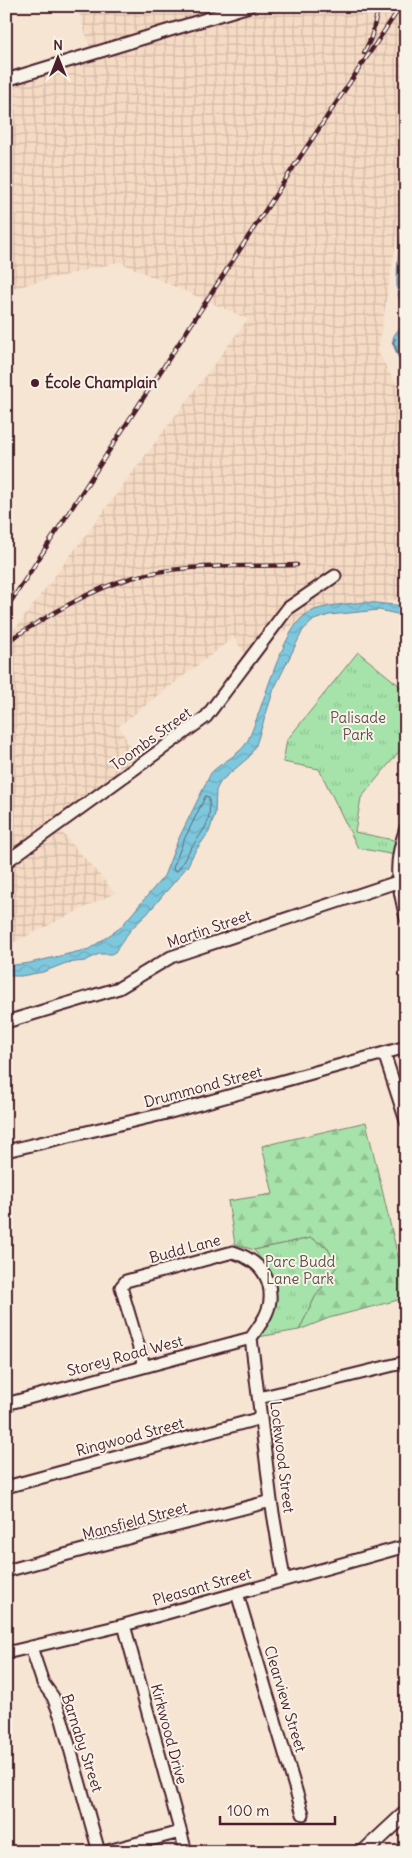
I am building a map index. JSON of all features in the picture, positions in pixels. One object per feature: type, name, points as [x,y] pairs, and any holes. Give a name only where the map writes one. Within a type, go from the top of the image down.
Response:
[{"type":"main road","points":[[364,1852],[406,1813]]},
{"type":"street","points":[[6,80],[248,6]]},
{"type":"street","name":"Toombs Street","points":[[6,862],[206,718],[288,608],[334,576]]},
{"type":"street","points":[[406,828],[399,848],[397,882],[406,918]]},
{"type":"street","name":"Martin Street","points":[[6,1022],[119,988],[171,957],[397,882]]},
{"type":"street","name":"Drummond Street","points":[[6,1151],[167,1113],[406,1047]]},
{"type":"street","points":[[384,1053],[406,1121]]},
{"type":"street","name":"Budd Lane","points":[[144,1366],[121,1287],[126,1281],[233,1252],[247,1256],[260,1268],[268,1283],[270,1300],[264,1318],[251,1338]]},
{"type":"street","name":"Storey Road West","points":[[6,1404],[251,1338]]},
{"type":"street","name":"Lockwood Street","points":[[251,1338],[271,1501],[284,1579]]},
{"type":"street","points":[[259,1398],[406,1362]]},
{"type":"street","name":"Ringwood Street","points":[[6,1486],[261,1418]]},
{"type":"street","name":"Mansfield Street","points":[[6,1571],[102,1544],[271,1501]]},
{"type":"street","name":"Pleasant Street","points":[[6,1653],[124,1625],[406,1546]]},
{"type":"street","name":"Clearview Street","points":[[237,1593],[303,1814]]},
{"type":"street","name":"Kirkwood Drive","points":[[124,1625],[186,1852]]},
{"type":"street","name":"Barnaby Street","points":[[31,1647],[43,1683],[53,1697],[62,1720],[99,1852]]},
{"type":"street","points":[[104,1852],[180,1832]]},
{"type":"shaded area","points":[[77,6],[403,6],[406,15],[406,181],[378,352],[406,403],[406,598],[306,616],[246,657],[234,637],[119,726],[137,759],[51,820],[115,893],[6,946],[6,641],[248,319],[119,262],[6,290],[6,88],[94,61]]},
{"type":"green space","name":"Palisade Park","points":[[358,652],[406,691],[406,743],[361,798],[355,832],[398,841],[395,855],[358,848],[319,769],[283,762],[287,740]]},
{"type":"green space","points":[[366,1122],[398,1257],[406,1260],[406,1287],[398,1300],[329,1318],[299,1330],[315,1297],[337,1266],[327,1247],[311,1238],[254,1250],[235,1244],[228,1201],[273,1194],[262,1146]]},
{"type":"green space","name":"Parc Budd Lane Park","points":[[311,1238],[327,1247],[337,1266],[315,1297],[299,1330],[258,1337],[274,1302],[273,1275],[254,1250]]},
{"type":"water","points":[[406,199],[406,269],[404,279],[406,292],[406,334],[401,339],[401,345],[406,358],[406,377],[393,339],[404,322],[397,289],[397,266]]},
{"type":"water","points":[[365,602],[406,606],[406,616],[379,610],[329,615],[314,620],[303,630],[274,689],[256,745],[249,757],[221,781],[216,790],[215,814],[209,832],[194,853],[187,867],[147,914],[131,929],[115,952],[99,954],[85,961],[66,963],[43,972],[21,976],[6,976],[6,966],[30,963],[89,949],[120,928],[164,876],[178,840],[211,773],[241,750],[248,740],[281,652],[299,621],[314,610],[336,605]]},
{"type":"waterway","points":[[395,339],[393,342],[399,357]]},
{"type":"railway","points":[[364,53],[371,38],[379,6]]},
{"type":"railway","points":[[6,609],[304,151],[401,6]]},
{"type":"railway","points":[[6,642],[82,598],[114,583],[131,578],[151,573],[192,568],[297,565]]},
{"type":"place","name":"École Champlain","points":[[35,383]]}]
